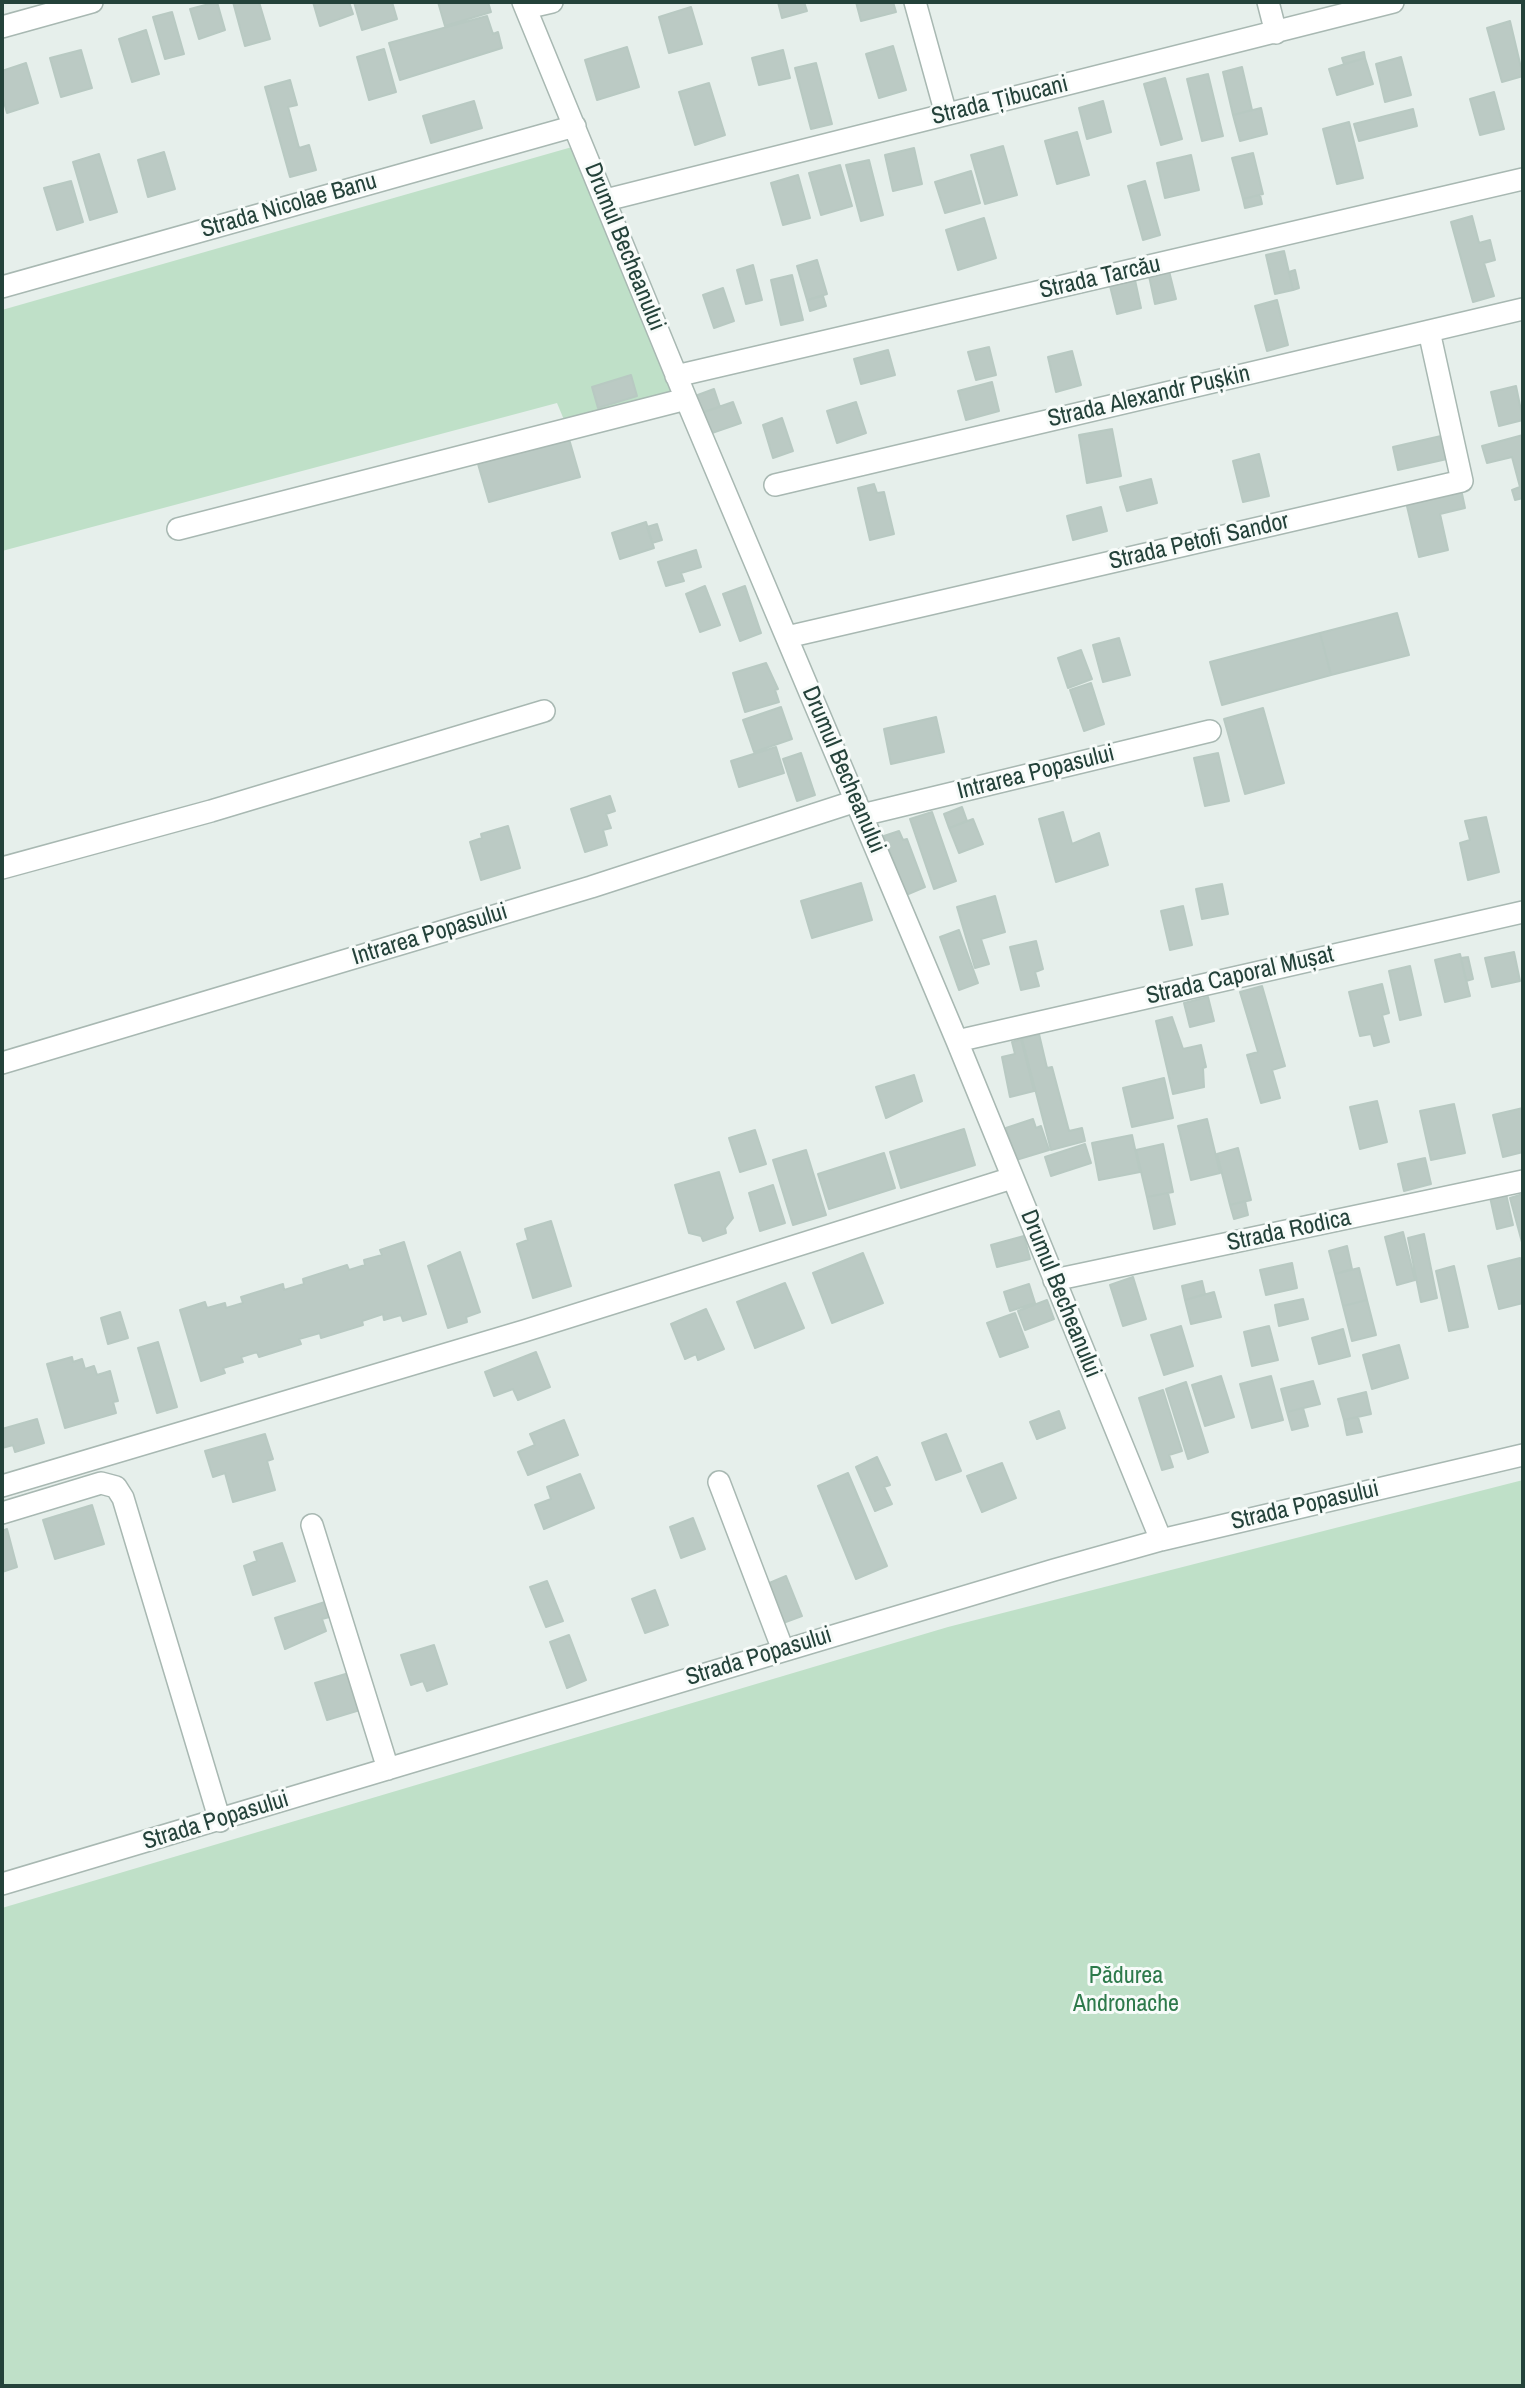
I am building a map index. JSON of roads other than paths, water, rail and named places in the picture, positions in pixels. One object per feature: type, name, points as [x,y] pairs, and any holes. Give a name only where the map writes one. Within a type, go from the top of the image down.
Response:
[{"type":"street","points":[[2,27],[92,2]]},
{"type":"street","points":[[525,5],[552,2]]},
{"type":"street","points":[[915,2],[946,114]]},
{"type":"street","points":[[1268,2],[1276,33]]},
{"type":"street","name":"Strada Țibucani","points":[[606,200],[1394,2]]},
{"type":"street","name":"Drumul Becheanului","points":[[525,5],[676,376],[957,1041],[1161,1540]]},
{"type":"street","name":"Strada Nicolae Banu","points":[[2,287],[575,126]]},
{"type":"street","name":"Strada Tarcău","points":[[676,376],[1523,179]]},
{"type":"street","name":"Strada Alexandr Pușkin","points":[[775,485],[1523,309]]},
{"type":"street","name":"Strada Petofi Sandor","points":[[787,637],[1462,481],[1429,331]]},
{"type":"street","points":[[178,529],[686,399]]},
{"type":"street","points":[[2,868],[211,811],[544,711]]},
{"type":"street","name":"Intrarea Popasului","points":[[2,1063],[859,808],[1210,731]]},
{"type":"street","name":"Strada Caporal Mușat","points":[[957,1041],[1523,912]]},
{"type":"street","points":[[2,1486],[524,1331],[1012,1178]]},
{"type":"street","name":"Strada Rodica","points":[[1054,1280],[1523,1181]]},
{"type":"street","name":"Strada Popasului","points":[[2,1884],[220,1821],[783,1650],[1161,1540],[1523,1454]]},
{"type":"street","points":[[719,1482],[783,1650]]},
{"type":"street","points":[[2,1513],[102,1483],[116,1487],[123,1498],[220,1821]]},
{"type":"street","points":[[312,1525],[388,1769]]},
{"type":"park label","name":"Pădurea Andronache","points":[[1126,1991]]}]
